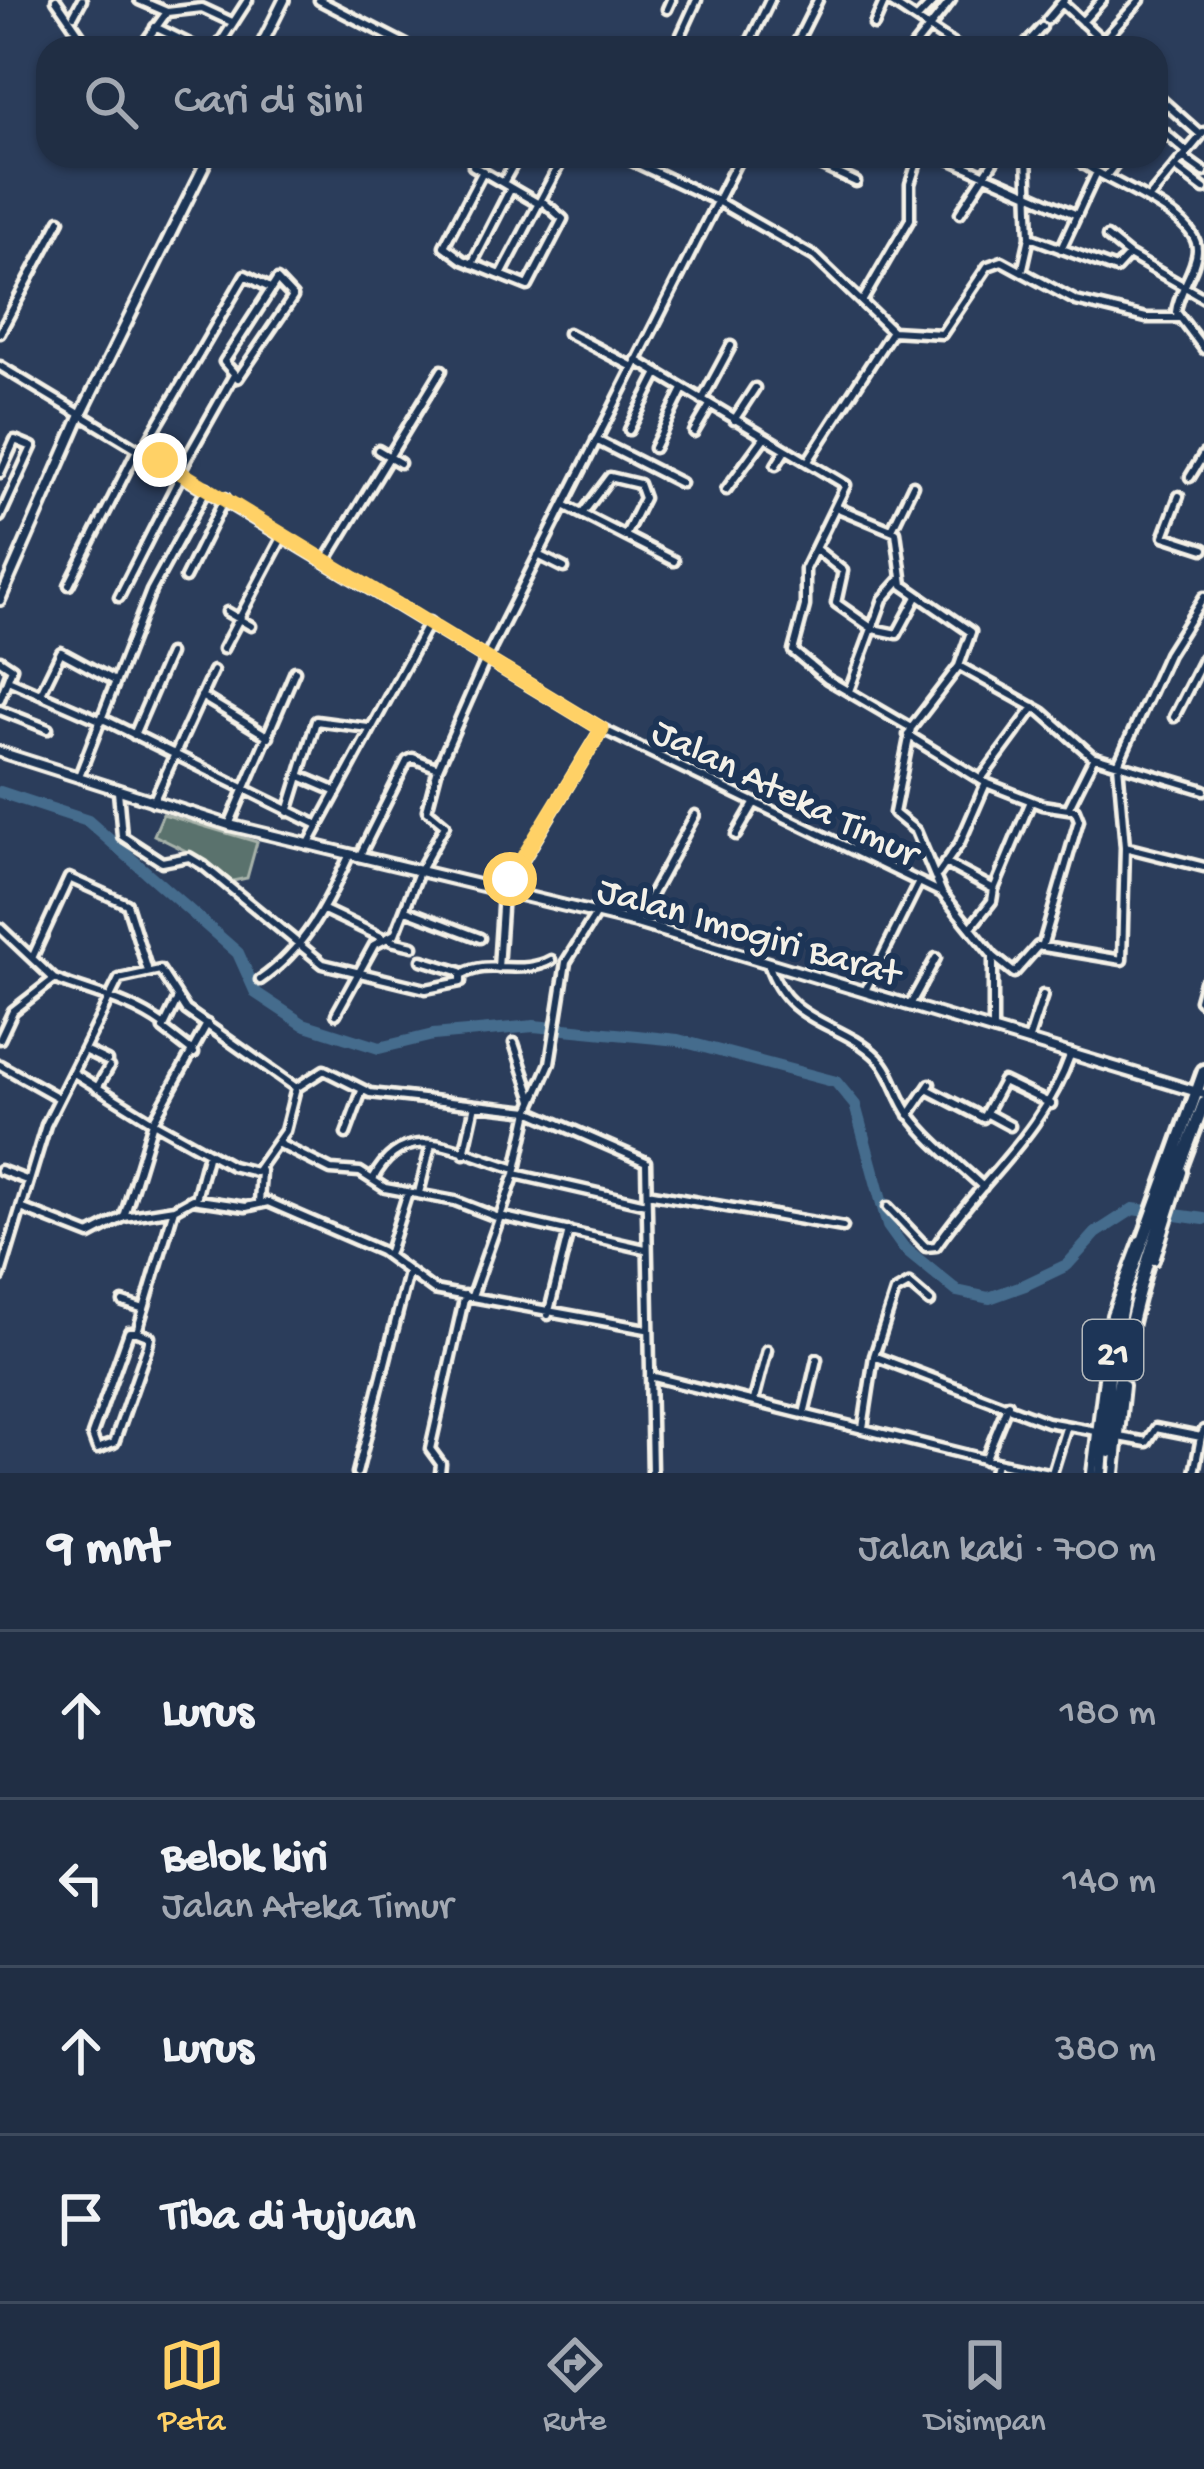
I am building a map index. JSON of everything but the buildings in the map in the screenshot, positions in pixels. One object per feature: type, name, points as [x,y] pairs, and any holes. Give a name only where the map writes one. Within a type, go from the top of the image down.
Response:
[{"type":"highway","name":"21","points":[[1104,1473],[1126,1324],[1152,1234],[1185,1154],[1204,1071]]},
{"type":"highway","name":"21","points":[[1169,1192],[1201,1097]]},
{"type":"main road","points":[[266,36],[284,0]]},
{"type":"main road","points":[[0,600],[81,416],[203,168]]},
{"type":"main road","name":"Jalan Imogiri Barat","points":[[0,752],[229,825],[636,923],[1071,1053],[1201,1097]]},
{"type":"main road","points":[[1104,1473],[1097,1431],[1112,1315],[1129,1260],[1152,1234]]},
{"type":"main road","points":[[1104,1473],[1119,1437],[1152,1234]]},
{"type":"street","points":[[56,0],[81,36]]},
{"type":"street","points":[[74,15],[82,0]]},
{"type":"street","points":[[139,0],[167,12],[202,8],[232,22]]},
{"type":"street","points":[[224,36],[248,0]]},
{"type":"street","points":[[319,0],[389,36]]},
{"type":"street","points":[[680,36],[697,0]]},
{"type":"street","points":[[753,36],[770,0]]},
{"type":"street","points":[[800,36],[818,0]]},
{"type":"street","points":[[874,25],[886,0],[942,36]]},
{"type":"street","points":[[917,20],[934,0]]},
{"type":"street","points":[[921,36],[951,0]]},
{"type":"street","points":[[1082,22],[1102,0]]},
{"type":"street","points":[[1108,36],[1140,0]]},
{"type":"street","points":[[1033,36],[1063,2],[1093,36]]},
{"type":"street","points":[[149,36],[167,12]]},
{"type":"street","points":[[155,27],[173,36]]},
{"type":"street","points":[[1150,197],[1203,134],[1168,104]]},
{"type":"street","points":[[1168,136],[1204,172]]},
{"type":"street","points":[[1175,167],[1204,189]]},
{"type":"street","points":[[478,168],[563,219],[526,286],[444,247],[483,171]]},
{"type":"street","points":[[472,264],[514,168]]},
{"type":"street","points":[[500,275],[558,168]]},
{"type":"street","points":[[647,168],[815,256],[892,331],[937,337],[988,266],[1002,261],[1023,268],[1076,301],[1146,318],[1178,318]]},
{"type":"street","points":[[392,941],[418,872],[445,825],[427,810],[438,768],[487,657],[734,168]]},
{"type":"street","points":[[826,168],[856,182]]},
{"type":"street","points":[[862,302],[910,219],[915,168]]},
{"type":"street","points":[[970,168],[1076,214]]},
{"type":"street","points":[[960,213],[990,168]]},
{"type":"street","points":[[1023,268],[1030,237],[1027,168]]},
{"type":"street","points":[[1090,168],[1150,197],[1197,244],[1178,318],[1204,349]]},
{"type":"street","points":[[1061,249],[1076,214],[1108,168]]},
{"type":"street","points":[[0,333],[60,220]]},
{"type":"street","points":[[1030,237],[1116,269],[1130,255]]},
{"type":"street","points":[[1107,237],[1204,298]]},
{"type":"street","points":[[69,585],[141,449],[245,275],[269,287]]},
{"type":"street","points":[[277,280],[293,297],[244,376],[234,375],[225,359],[277,280]]},
{"type":"street","points":[[808,461],[892,331]]},
{"type":"street","points":[[568,333],[658,374],[846,485],[802,578],[805,606],[793,651],[983,781],[1031,801],[1078,812],[1042,947]]},
{"type":"street","points":[[694,432],[731,346]]},
{"type":"street","name":"Jalan Ateka Timur","points":[[0,366],[602,729],[942,893]]},
{"type":"street","points":[[326,561],[442,370]]},
{"type":"street","points":[[629,430],[658,374]]},
{"type":"street","points":[[119,597],[234,375]]},
{"type":"street","points":[[734,420],[755,388]]},
{"type":"street","points":[[654,448],[683,389]]},
{"type":"street","points":[[726,490],[764,438]]},
{"type":"street","points":[[0,517],[32,454],[31,445],[15,440],[0,474],[16,483]]},
{"type":"street","points":[[596,440],[681,483]]},
{"type":"street","points":[[378,450],[400,463]]},
{"type":"street","points":[[776,465],[785,451]]},
{"type":"street","points":[[1190,476],[1204,454]]},
{"type":"street","points":[[582,514],[610,477],[639,484],[644,498],[625,536]]},
{"type":"street","points":[[892,529],[913,485]]},
{"type":"street","points":[[77,780],[151,591],[207,487]]},
{"type":"street","points":[[1179,496],[1164,536],[1204,549]]},
{"type":"street","points":[[185,578],[225,498]]},
{"type":"street","points":[[563,505],[674,561]]},
{"type":"street","points":[[838,508],[892,529],[902,549],[900,580],[885,596],[849,691]]},
{"type":"street","points":[[223,649],[283,536]]},
{"type":"street","points":[[817,550],[843,571],[836,603],[873,629],[897,634],[916,597]]},
{"type":"street","points":[[538,555],[564,568]]},
{"type":"street","points":[[900,580],[916,597],[971,632],[959,666],[909,732],[894,813],[916,831],[938,874],[942,893],[993,956],[1014,973],[1031,950],[1042,947],[1122,960],[1125,847],[1118,764],[1204,597]]},
{"type":"street","points":[[227,612],[250,626]]},
{"type":"street","points":[[1192,616],[1204,620]]},
{"type":"street","points":[[308,845],[429,622]]},
{"type":"street","points":[[40,693],[61,652],[115,681]]},
{"type":"street","points":[[134,735],[169,654]]},
{"type":"street","points":[[1174,717],[1204,658]]},
{"type":"street","points":[[0,660],[12,666],[0,700]]},
{"type":"street","points":[[959,666],[1034,707],[1094,757],[1204,790]]},
{"type":"street","points":[[153,802],[213,670]]},
{"type":"street","points":[[229,825],[295,671]]},
{"type":"street","points":[[8,680],[177,753],[318,825]]},
{"type":"street","points":[[201,696],[270,737]]},
{"type":"street","points":[[938,874],[960,843],[983,781],[1034,707]]},
{"type":"street","points":[[0,710],[48,729]]},
{"type":"street","points":[[288,812],[318,719],[341,728],[368,728]]},
{"type":"street","points":[[498,968],[503,892],[602,729]]},
{"type":"street","points":[[1069,809],[1094,757]]},
{"type":"street","points":[[260,980],[300,944],[323,910],[406,761],[413,758],[438,768]]},
{"type":"street","points":[[300,776],[335,791]]},
{"type":"street","points":[[118,791],[122,836],[162,862],[194,860],[246,895],[323,964],[440,990],[458,984],[463,974]]},
{"type":"street","points":[[971,926],[992,901],[1031,801]]},
{"type":"street","points":[[736,835],[754,804]]},
{"type":"street","points":[[636,923],[694,815]]},
{"type":"street","points":[[1125,847],[1204,867]]},
{"type":"street","points":[[945,863],[994,889]]},
{"type":"street","points":[[33,956],[69,878],[127,904],[147,968]]},
{"type":"street","points":[[865,991],[919,882]]},
{"type":"street","points":[[323,910],[413,946]]},
{"type":"street","points":[[406,910],[479,938]]},
{"type":"street","points":[[440,1473],[441,1465],[430,1449],[468,1296],[500,1217],[529,1111],[550,1064],[566,962],[596,914]]},
{"type":"street","points":[[0,928],[54,979],[108,1000],[130,1002],[194,1053]]},
{"type":"street","points":[[336,1015],[381,937]]},
{"type":"street","points":[[993,956],[993,1031]]},
{"type":"street","points":[[910,1005],[936,958]]},
{"type":"street","points":[[422,960],[463,974],[498,968],[533,970],[551,960]]},
{"type":"street","points":[[768,963],[782,989],[811,1022],[838,1032],[880,1060],[909,1114],[983,1187]]},
{"type":"street","points":[[0,1277],[58,1098],[119,979],[147,968],[160,970],[177,1000],[296,1088]]},
{"type":"street","points":[[0,1039],[13,1012],[54,979]]},
{"type":"street","points":[[1204,982],[1199,1000],[1204,1004]]},
{"type":"street","points":[[1028,1041],[1043,995]]},
{"type":"street","points":[[163,1025],[177,1000]]},
{"type":"street","points":[[0,1009],[13,1012]]},
{"type":"street","points":[[124,1217],[153,1122],[207,1024]]},
{"type":"street","points":[[514,1043],[533,1100]]},
{"type":"street","points":[[84,1050],[108,1064],[97,1088]]},
{"type":"street","points":[[888,1207],[933,1248],[1051,1104],[1071,1053]]},
{"type":"street","points":[[0,1065],[58,1098]]},
{"type":"street","points":[[259,1204],[261,1171],[293,1110],[296,1088],[324,1070],[362,1091],[529,1111],[646,1162],[652,1473]]},
{"type":"street","points":[[73,1072],[208,1153],[245,1171],[261,1171]]},
{"type":"street","points":[[909,1114],[928,1086],[983,1118],[1003,1081],[1051,1104]]},
{"type":"street","points":[[346,1134],[362,1091]]},
{"type":"street","points":[[464,1154],[475,1105]]},
{"type":"street","points":[[986,1113],[1010,1126]]},
{"type":"street","points":[[278,1143],[331,1170],[360,1172],[385,1189],[419,1193],[645,1250]]},
{"type":"street","points":[[373,1180],[385,1156],[399,1144],[431,1145],[646,1204]]},
{"type":"street","points":[[419,1193],[431,1145]]},
{"type":"street","points":[[196,1198],[208,1153]]},
{"type":"street","points":[[0,1170],[29,1181]]},
{"type":"street","points":[[388,1255],[409,1192]]},
{"type":"street","points":[[647,1193],[843,1227]]},
{"type":"street","points":[[21,1208],[90,1235],[124,1217],[174,1209],[196,1198],[273,1204],[388,1255],[425,1286],[548,1315],[646,1329]]},
{"type":"street","points":[[137,1332],[174,1209]]},
{"type":"street","points":[[548,1315],[568,1231]]},
{"type":"street","points":[[357,1473],[409,1273]]},
{"type":"street","points":[[863,1427],[874,1356],[900,1286],[914,1286],[930,1302]]},
{"type":"street","points":[[122,1302],[144,1309]]},
{"type":"street","points":[[129,1332],[137,1332],[151,1339],[114,1443],[97,1449],[92,1435],[129,1332]]},
{"type":"street","points":[[754,1400],[767,1350]]},
{"type":"street","points":[[874,1356],[1066,1428],[1097,1431]]},
{"type":"street","points":[[805,1410],[817,1359]]},
{"type":"street","points":[[650,1376],[805,1410],[1045,1473],[1066,1428]]},
{"type":"street","points":[[985,1460],[1008,1404]]},
{"type":"street","points":[[1119,1437],[1147,1442],[1160,1427],[1202,1434],[1194,1473]]},
{"type":"street","points":[[994,1473],[996,1462]]},
{"type":"green space","points":[[163,814],[257,842],[247,878],[228,882],[207,862],[199,864],[188,852],[154,835]]},
{"type":"waterway","points":[[0,792],[88,821],[238,953],[256,993],[303,1024],[379,1048],[433,1035],[534,1026],[678,1040],[836,1082],[855,1105],[888,1226],[903,1247],[957,1291],[989,1298],[1025,1285],[1067,1265],[1096,1233],[1133,1209],[1204,1219]]},
{"type":"route","points":[[160,460],[602,729],[510,879]]}]
